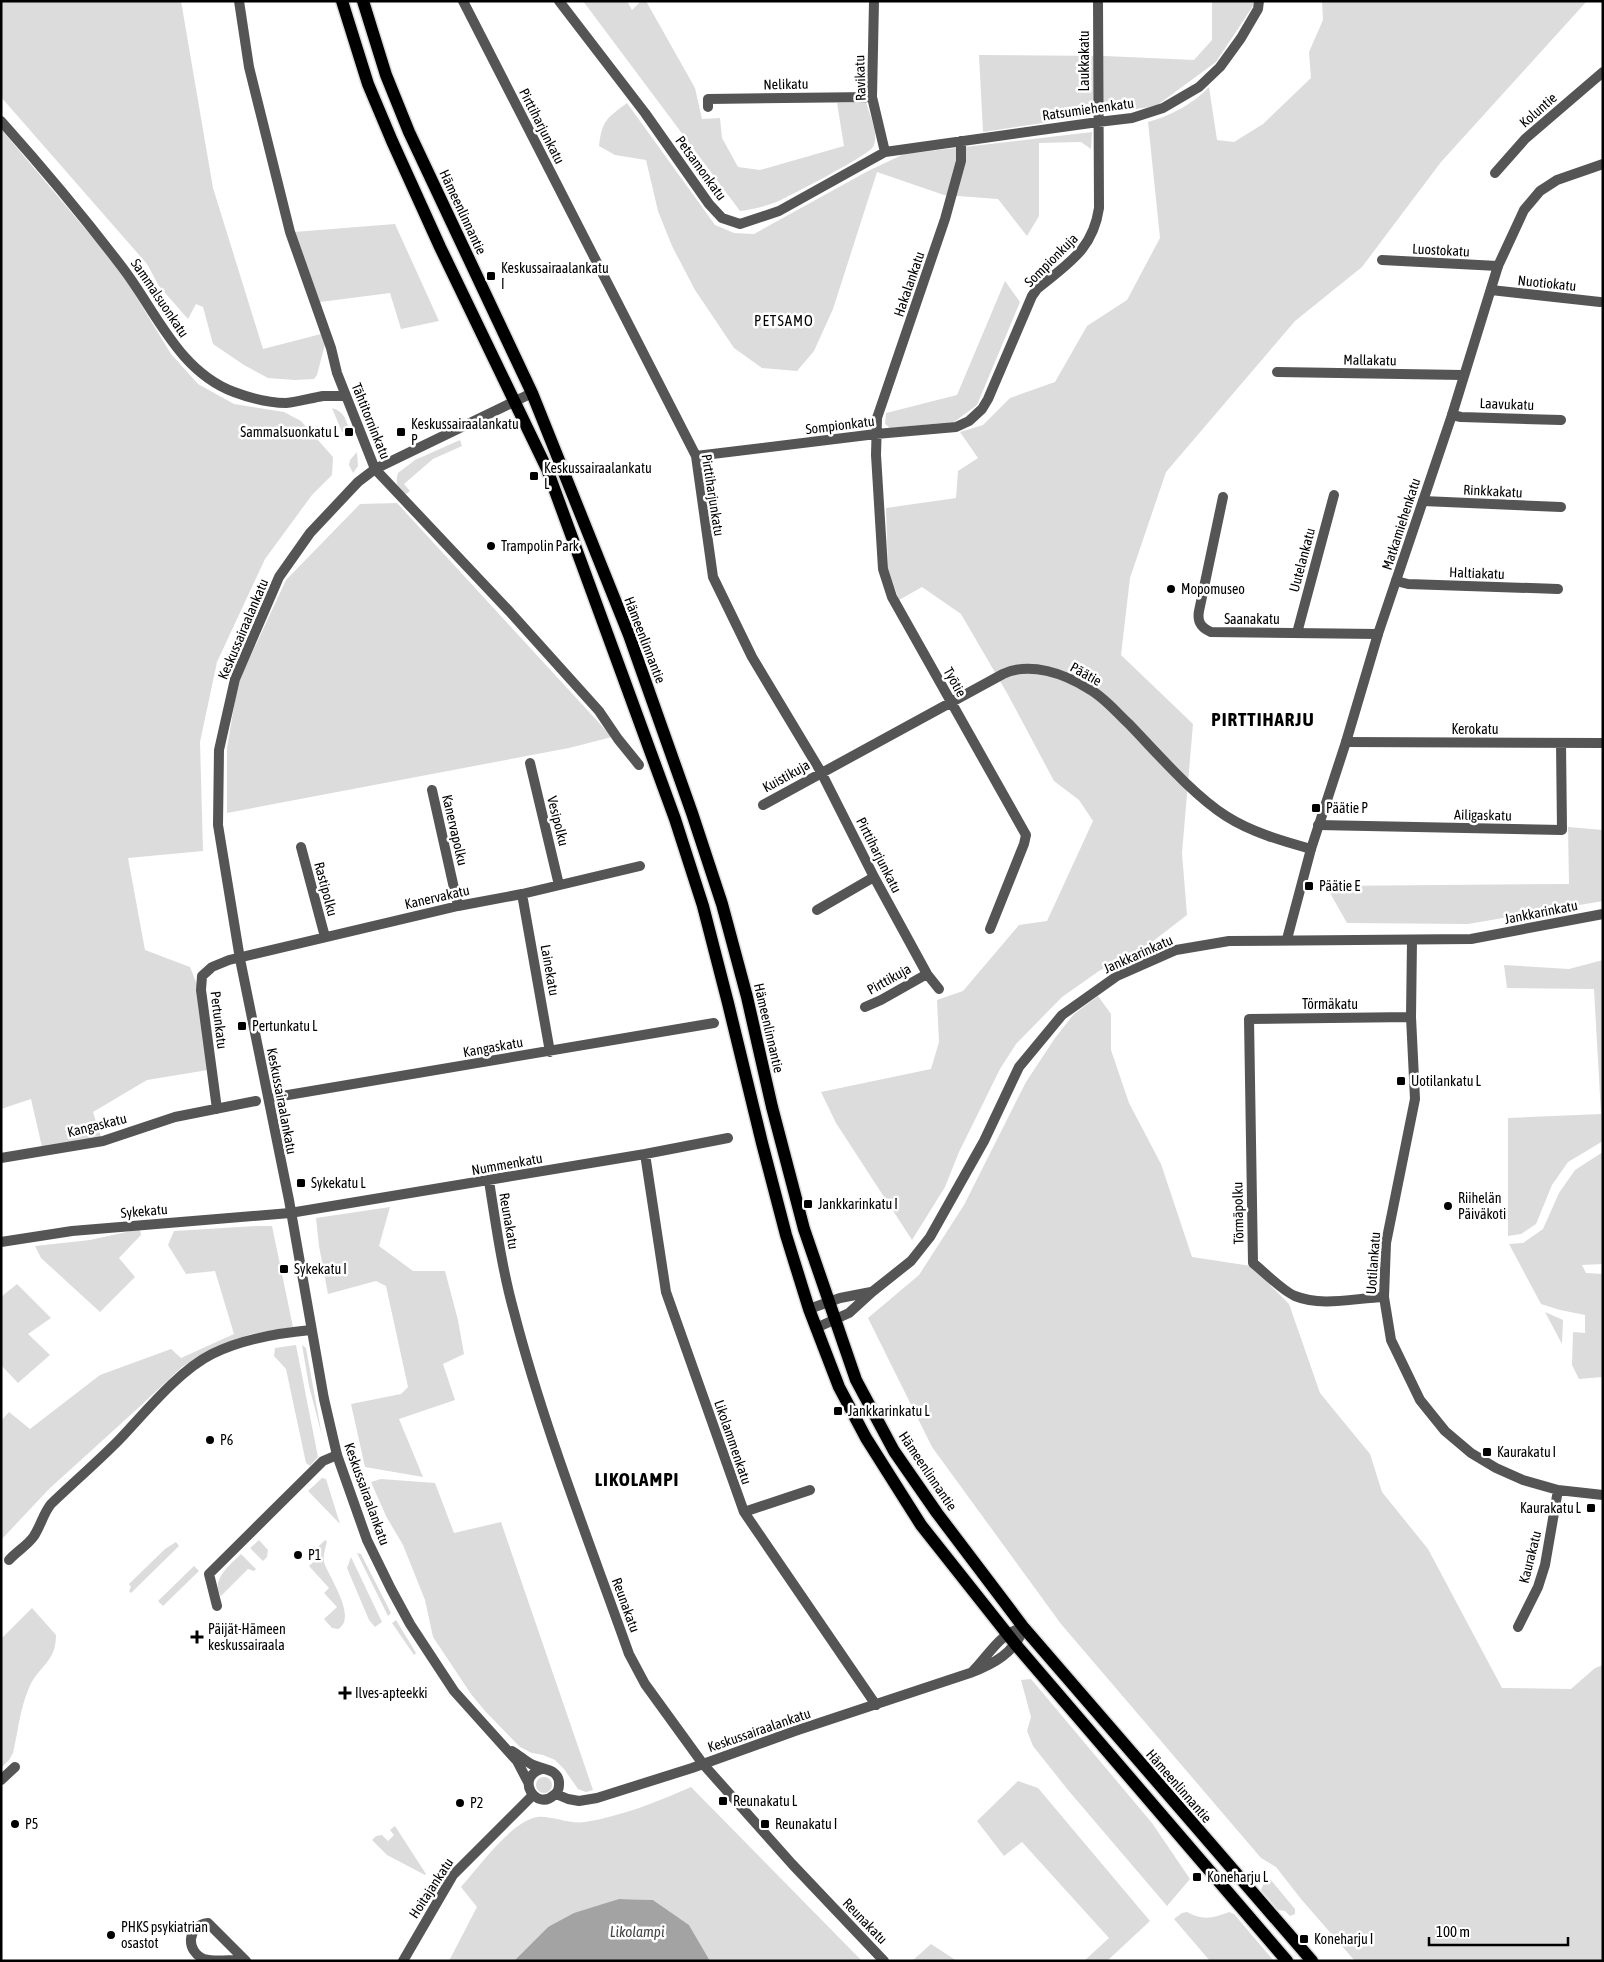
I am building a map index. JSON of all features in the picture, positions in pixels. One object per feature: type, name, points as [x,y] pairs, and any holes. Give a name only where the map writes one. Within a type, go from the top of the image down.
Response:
[{"type":"main road","points":[[342,1],[368,84],[392,142],[440,247],[547,469],[675,819],[703,906],[786,1234],[809,1309],[839,1387],[866,1438],[921,1525],[1016,1645],[1287,1961]]},
{"type":"main road","name":"Hämeenlinnantie","points":[[363,1],[386,75],[409,132],[532,393],[629,635],[722,904],[804,1229],[856,1380],[894,1451],[937,1513],[1024,1628],[1312,1961]]},
{"type":"street","name":"Tähtitorninkatu","points":[[239,1],[249,67],[290,232],[346,396],[375,469],[600,711],[618,739],[639,765]]},
{"type":"street","name":"Pirttiharjunkatu","points":[[463,1],[696,456],[713,578],[752,657],[821,772],[874,877],[927,974],[939,989]]},
{"type":"street","name":"Petsamonkatu","points":[[559,1],[645,113],[709,204],[722,218],[740,224],[779,211],[885,152],[988,138]]},
{"type":"street","name":"Ravikatu","points":[[874,1],[872,97],[885,152]]},
{"type":"street","name":"Laukkakatu","points":[[1098,1],[1098,122]]},
{"type":"street","name":"Ratsumiehenkatu","points":[[988,138],[1132,118],[1164,108],[1199,87],[1226,60],[1258,9],[1259,1]]},
{"type":"street","name":"Koluntie","points":[[1495,173],[1525,139],[1603,72]]},
{"type":"street","name":"Nelikatu","points":[[708,107],[708,99],[872,97]]},
{"type":"street","name":"Sammalsuonkatu","points":[[1,120],[124,268],[182,354],[196,370],[233,392],[256,399],[286,403],[324,396],[346,396]]},
{"type":"street","name":"Sompionkuja","points":[[982,409],[1032,296],[1037,289],[1080,253],[1090,240],[1097,225],[1099,208],[1098,122]]},
{"type":"street","name":"Hakalankatu","points":[[876,434],[878,418],[945,219],[961,161],[961,141]]},
{"type":"street","name":"Matkamiehenkatu","points":[[1287,939],[1318,825],[1346,742],[1378,634],[1452,415],[1498,266],[1524,210],[1540,191],[1557,180],[1603,164]]},
{"type":"street","name":"Luostokatu","points":[[1382,260],[1498,266]]},
{"type":"street","name":"Nuotiokatu","points":[[1491,290],[1600,302]]},
{"type":"street","name":"Mallakatu","points":[[1277,372],[1463,375]]},
{"type":"street","name":"Keskussairaalankatu","points":[[528,1782],[517,1762],[502,1743],[481,1723],[454,1691],[410,1624],[367,1540],[337,1456],[240,959],[218,825],[218,750],[234,679],[279,577],[310,533],[347,493],[375,469],[532,393]]},
{"type":"street","name":"Sompionkatu","points":[[696,456],[956,426],[969,421],[982,409]]},
{"type":"street","name":"Laavukatu","points":[[1452,415],[1461,417],[1561,420]]},
{"type":"street","name":"Työtie","points":[[876,434],[882,569],[892,597],[1026,835],[990,929]]},
{"type":"street","name":"Uutelankatu","points":[[1298,633],[1334,495]]},
{"type":"street","name":"Saanakatu","points":[[1223,497],[1198,611],[1200,625],[1211,632],[1378,634]]},
{"type":"street","name":"Rinkkakatu","points":[[1423,501],[1561,508]]},
{"type":"street","name":"Haltiakatu","points":[[1396,581],[1408,584],[1558,589]]},
{"type":"street","name":"Päätie","points":[[821,772],[1011,670],[1034,669],[1060,674],[1090,689],[1106,702],[1177,774],[1226,815],[1256,830],[1311,849]]},
{"type":"street","name":"Kerokatu","points":[[1346,742],[1603,743]]},
{"type":"street","name":"Ailigaskatu","points":[[1318,825],[1562,830],[1561,743]]},
{"type":"street","name":"Vesipolku","points":[[530,763],[559,885]]},
{"type":"street","name":"Kuistikuja","points":[[763,805],[821,772]]},
{"type":"street","name":"Kanervapolku","points":[[432,790],[458,906]]},
{"type":"street","name":"Rastipolku","points":[[301,848],[325,937]]},
{"type":"street","name":"Kanervakatu","points":[[240,959],[458,906],[522,894],[640,866]]},
{"type":"street","points":[[817,910],[874,877]]},
{"type":"street","name":"Lainekatu","points":[[522,894],[550,1052]]},
{"type":"street","name":"Jankkarinkatu","points":[[816,1328],[849,1313],[872,1292],[912,1261],[930,1237],[984,1140],[1019,1068],[1062,1015],[1117,976],[1176,950],[1229,941],[1287,939],[1471,939],[1548,926],[1603,914]]},
{"type":"street","name":"Uotilankatu","points":[[1412,940],[1411,1018],[1415,1099],[1386,1243],[1384,1297],[1391,1340],[1420,1400],[1445,1431],[1471,1453],[1496,1468],[1523,1480],[1558,1490],[1603,1495]]},
{"type":"street","name":"Pertunkatu","points":[[217,1108],[201,990],[202,976],[212,967],[229,960],[240,959]]},
{"type":"street","name":"Pirttikuja","points":[[865,1008],[927,974]]},
{"type":"street","name":"Törmäkatu","points":[[1249,1019],[1411,1018]]},
{"type":"street","name":"Törmäpolku","points":[[1249,1019],[1253,1263],[1294,1296],[1311,1300],[1332,1301],[1384,1297]]},
{"type":"street","name":"Kangaskatu","points":[[276,1097],[714,1023]]},
{"type":"street","name":"Kangaskatu","points":[[1,1158],[103,1141],[175,1117],[256,1101]]},
{"type":"street","name":"Nummenkatu","points":[[290,1213],[489,1181],[728,1138]]},
{"type":"street","name":"Likolammenkatu","points":[[645,1154],[666,1292],[744,1512],[876,1704]]},
{"type":"street","name":"Reunakatu","points":[[489,1181],[500,1252],[513,1311],[533,1378],[629,1654],[646,1684],[703,1764],[792,1864],[884,1961]]},
{"type":"street","name":"Sykekatu","points":[[1,1242],[72,1231],[290,1213]]},
{"type":"street","name":"Jankkarinkatu","points":[[809,1309],[840,1298],[872,1292]]},
{"type":"street","points":[[11,1562],[17,1550],[23,1549],[34,1536],[44,1513],[51,1504],[104,1456],[182,1375],[212,1354],[248,1341],[311,1330]]},
{"type":"street","points":[[217,1606],[209,1574],[323,1461],[337,1456]]},
{"type":"street","points":[[744,1512],[810,1490]]},
{"type":"street","name":"Kaurakatu","points":[[1518,1627],[1538,1587],[1545,1565],[1558,1490]]},
{"type":"street","name":"Keskussairaalankatu","points":[[556,1794],[579,1801],[597,1798],[970,1674],[991,1665],[1016,1645],[1024,1628]]},
{"type":"street","name":"Keskussairaalankatu","points":[[970,1674],[1007,1634],[1015,1629],[1024,1628]]},
{"type":"street","points":[[502,1743],[532,1765],[547,1769],[556,1774],[559,1784],[556,1794],[542,1800],[533,1795],[528,1782],[533,1773],[542,1769]]},
{"type":"street","points":[[1,1780],[15,1767]]},
{"type":"street","name":"Hoitajankatu","points":[[403,1961],[453,1875],[533,1795]]},
{"type":"street","points":[[208,1923],[245,1960],[202,1958],[190,1942],[192,1932],[199,1925],[208,1923]]},
{"type":"shaded area","points":[[1,1],[181,1],[213,188],[263,349],[321,334],[325,344],[317,375],[314,379],[268,378],[244,365],[213,344],[203,307],[196,304],[188,319],[159,286],[147,264],[1,97]]},
{"type":"shaded area","points":[[583,1],[627,1],[632,10],[641,1],[646,1],[695,88],[702,119],[720,118],[722,138],[738,167],[760,170],[844,146],[837,103],[866,102],[875,131],[873,147],[845,166],[781,200],[761,207],[740,211]]},
{"type":"shaded area","points":[[1212,1],[1254,1],[1253,6],[1216,62],[1156,106],[983,132],[979,55],[1105,56],[1194,60],[1212,40]]},
{"type":"shaded area","points":[[1322,1],[1587,1],[1441,162],[1362,267],[1295,321],[1166,472],[1130,578],[1121,655],[1193,724],[1182,853],[1187,915],[1148,945],[1099,971],[1062,997],[1016,1044],[1000,1069],[959,1152],[945,1187],[912,1240],[836,1123],[821,1092],[931,1069],[939,1042],[937,1000],[963,991],[1019,925],[1047,921],[1093,821],[1079,800],[1054,781],[1007,693],[961,614],[922,587],[899,600],[888,569],[886,508],[956,498],[958,471],[978,458],[960,432],[983,425],[1010,398],[1055,382],[1087,326],[1127,300],[1160,238],[1148,122],[1181,109],[1209,87],[1217,140],[1234,142],[1263,124],[1311,78],[1309,52],[1323,20]]},
{"type":"shaded area","points":[[627,103],[715,225],[734,233],[754,234],[868,171],[904,154],[1092,132],[1091,149],[1081,142],[1039,143],[1039,216],[1027,236],[998,199],[944,195],[877,172],[833,309],[814,351],[797,371],[762,368],[734,348],[695,290],[672,246],[658,211],[646,160],[615,155],[599,146],[602,130],[607,120]]},
{"type":"shaded area","points":[[1,129],[120,270],[171,354],[198,384],[234,404],[284,412],[301,421],[333,457],[332,475],[312,495],[265,559],[217,662],[200,742],[203,851],[128,858],[145,950],[190,967],[198,987],[208,1070],[147,1080],[93,1112],[101,1137],[42,1147],[31,1099],[1,1109]]},
{"type":"shaded area","points":[[395,224],[439,321],[401,329],[390,293],[320,302],[294,232]]},
{"type":"shaded area","points":[[1005,281],[1020,302],[977,405],[954,422],[890,428],[885,424],[886,413],[957,395]]},
{"type":"shaded area","points":[[332,408],[341,412],[348,426],[345,427],[346,430],[342,432]]},
{"type":"shaded area","points":[[460,440],[462,446],[433,459],[404,484],[410,491],[406,494],[399,488],[397,482],[398,473],[415,460]]},
{"type":"shaded area","points":[[357,452],[358,466],[353,473],[349,465],[350,460]]},
{"type":"shaded area","points":[[397,503],[612,737],[569,748],[227,813],[227,748],[238,683],[286,580],[360,504]]},
{"type":"shaded area","points":[[1568,827],[1603,830],[1603,901],[1468,924],[1347,923],[1326,886],[1569,884]]},
{"type":"shaded area","points":[[1603,960],[1603,1141],[1568,1162],[1552,1185],[1536,1224],[1521,1234],[1508,1236],[1508,1118],[1601,1114],[1594,989],[1507,988],[1504,965],[1569,969]]},
{"type":"shaded area","points":[[1098,996],[1111,1014],[1111,1050],[1129,1103],[1161,1164],[1192,1257],[1251,1266],[1289,1304],[1320,1393],[1370,1454],[1382,1492],[1428,1549],[1502,1688],[1571,1689],[1595,1668],[1603,1665],[1603,1961],[1355,1961],[1276,1867],[1261,1858],[1061,1624],[932,1447],[868,1318],[919,1275],[964,1205],[1026,1082],[1055,1038],[1074,1014]]},
{"type":"shaded area","points":[[1603,1152],[1603,1264],[1582,1265],[1586,1273],[1603,1274],[1603,1377],[1579,1379],[1572,1365],[1573,1332],[1585,1333],[1585,1315],[1541,1304],[1509,1244],[1523,1243],[1543,1229],[1559,1193],[1575,1170]]},
{"type":"shaded area","points":[[390,1207],[379,1246],[413,1271],[445,1271],[458,1320],[464,1354],[443,1364],[455,1400],[399,1419],[423,1477],[365,1467],[351,1404],[401,1394],[408,1387],[386,1286],[376,1281],[328,1294],[319,1246],[316,1218]]},
{"type":"shaded area","points":[[272,1226],[293,1327],[251,1334],[215,1347],[182,1367],[49,1489],[1,1540],[1,1421],[9,1412],[30,1429],[100,1375],[171,1349],[181,1358],[234,1334],[215,1271],[186,1274],[168,1245],[174,1231]]},
{"type":"shaded area","points":[[140,1229],[141,1235],[119,1258],[135,1277],[100,1312],[41,1258],[35,1246],[90,1240]]},
{"type":"shaded area","points":[[17,1284],[51,1318],[28,1334],[50,1355],[18,1383],[1,1365],[1,1297]]},
{"type":"shaded area","points":[[1545,1312],[1563,1320],[1562,1344]]},
{"type":"shaded area","points":[[296,1345],[318,1457],[310,1466],[306,1463],[286,1369],[274,1356],[275,1348]]},
{"type":"shaded area","points":[[302,1345],[306,1348],[322,1436],[309,1386]]},
{"type":"shaded area","points":[[322,1478],[326,1479],[340,1524],[308,1491]]},
{"type":"shaded area","points":[[381,1479],[435,1483],[454,1533],[501,1522],[593,1790],[586,1792],[578,1789],[555,1760],[520,1747],[471,1694],[433,1637],[425,1600],[403,1545],[386,1516],[371,1482]]},
{"type":"shaded area","points":[[259,1540],[268,1550],[267,1557],[263,1561],[250,1548]]},
{"type":"shaded area","points":[[325,1540],[327,1542],[324,1562],[344,1607],[345,1616],[343,1623],[338,1629],[332,1628],[324,1619],[337,1607],[324,1593],[329,1588],[309,1566],[317,1559],[312,1553]]},
{"type":"shaded area","points":[[176,1542],[179,1546],[131,1593],[129,1591],[131,1587],[129,1584],[165,1549]]},
{"type":"shaded area","points":[[357,1553],[361,1554],[391,1613],[388,1616]]},
{"type":"shaded area","points":[[241,1554],[256,1569],[254,1571],[248,1569],[221,1596],[218,1590],[220,1578],[227,1567]]},
{"type":"shaded area","points":[[351,1557],[382,1622],[375,1627],[369,1620],[347,1568]]},
{"type":"shaded area","points":[[194,1566],[199,1571],[163,1606],[158,1601]]},
{"type":"shaded area","points":[[32,1608],[56,1635],[55,1644],[50,1658],[29,1688],[21,1712],[13,1753],[1,1768],[1,1639]]},
{"type":"shaded area","points":[[396,1620],[416,1653],[414,1655],[392,1623]]},
{"type":"shaded area","points":[[1031,1679],[1152,1823],[1190,1879],[1167,1906],[1033,1746],[1027,1731],[1031,1717],[1021,1680]]},
{"type":"shaded area","points":[[544,1777],[552,1785],[544,1793],[536,1785]]},
{"type":"shaded area","points":[[1018,1781],[1038,1788],[1150,1921],[1107,1961],[1084,1961],[1109,1938],[1022,1842],[1004,1856],[977,1821]]},
{"type":"shaded area","points":[[691,1787],[862,1961],[710,1961],[689,1925],[653,1900],[619,1899],[548,1927],[514,1961],[449,1961],[477,1907],[461,1887],[494,1848],[523,1822],[533,1818],[545,1817],[572,1822],[585,1822],[639,1808]]},
{"type":"shaded area","points":[[395,1826],[425,1875],[387,1855],[372,1840],[376,1836],[382,1835],[388,1841],[394,1835],[390,1830]]},
{"type":"shaded area","points":[[1270,1879],[1295,1909],[1295,1914],[1290,1916],[1285,1911],[1278,1910],[1261,1890],[1265,1880]]},
{"type":"shaded area","points":[[1187,1912],[1203,1918],[1229,1912],[1234,1914],[1274,1961],[1210,1961],[1174,1919]]},
{"type":"shaded area","points":[[931,1944],[957,1961],[912,1961]]},
{"type":"water","name":"Likolampi","points":[[619,1899],[653,1900],[689,1925],[710,1961],[514,1961],[548,1927],[574,1913]]},
{"type":"place","name":"Keskussairaalankatu I","points":[[491,276]]},
{"type":"place","name":"Sammalsuonkatu L","points":[[349,432]]},
{"type":"place","name":"Keskussairaalankatu P","points":[[401,432]]},
{"type":"place","name":"Keskussairaalankatu L","points":[[534,476]]},
{"type":"place","name":"Trampolin Park","points":[[491,546]]},
{"type":"place","name":"Mopomuseo","points":[[1171,589]]},
{"type":"place","name":"Päätie P","points":[[1316,808]]},
{"type":"place","name":"Päätie E","points":[[1309,886]]},
{"type":"place","name":"Pertunkatu L","points":[[242,1026]]},
{"type":"place","name":"Uotilankatu L","points":[[1401,1081]]},
{"type":"place","name":"Sykekatu L","points":[[301,1183]]},
{"type":"place","name":"Jankkarinkatu I","points":[[808,1204]]},
{"type":"place","name":"Riihelän Päiväkoti","points":[[1448,1206]]},
{"type":"place","name":"Sykekatu I","points":[[284,1269]]},
{"type":"place","name":"Jankkarinkatu L","points":[[838,1411]]},
{"type":"place","name":"P6","points":[[210,1440]]},
{"type":"place","name":"Kaurakatu I","points":[[1487,1452]]},
{"type":"place","name":"Kaurakatu L","points":[[1591,1508]]},
{"type":"place","name":"P1","points":[[298,1555]]},
{"type":"place","name":"Päijät-Hämeen keskussairaala","points":[[197,1637]]},
{"type":"place","name":"Ilves-apteekki","points":[[345,1693]]},
{"type":"place","name":"Reunakatu L","points":[[723,1801]]},
{"type":"place","name":"P2","points":[[460,1803]]},
{"type":"place","name":"P5","points":[[15,1824]]},
{"type":"place","name":"Reunakatu I","points":[[765,1824]]},
{"type":"place","name":"Koneharju L","points":[[1197,1877]]},
{"type":"place","name":"PHKS psykiatrian osastot","points":[[111,1935]]},
{"type":"place","name":"Koneharju I","points":[[1304,1939]]},
{"type":"district","name":"PETSAMO","points":[[784,320]]},
{"type":"district","name":"PIRTTIHARJU","points":[[1263,719]]},
{"type":"district","name":"LIKOLAMPI","points":[[637,1479]]}]
